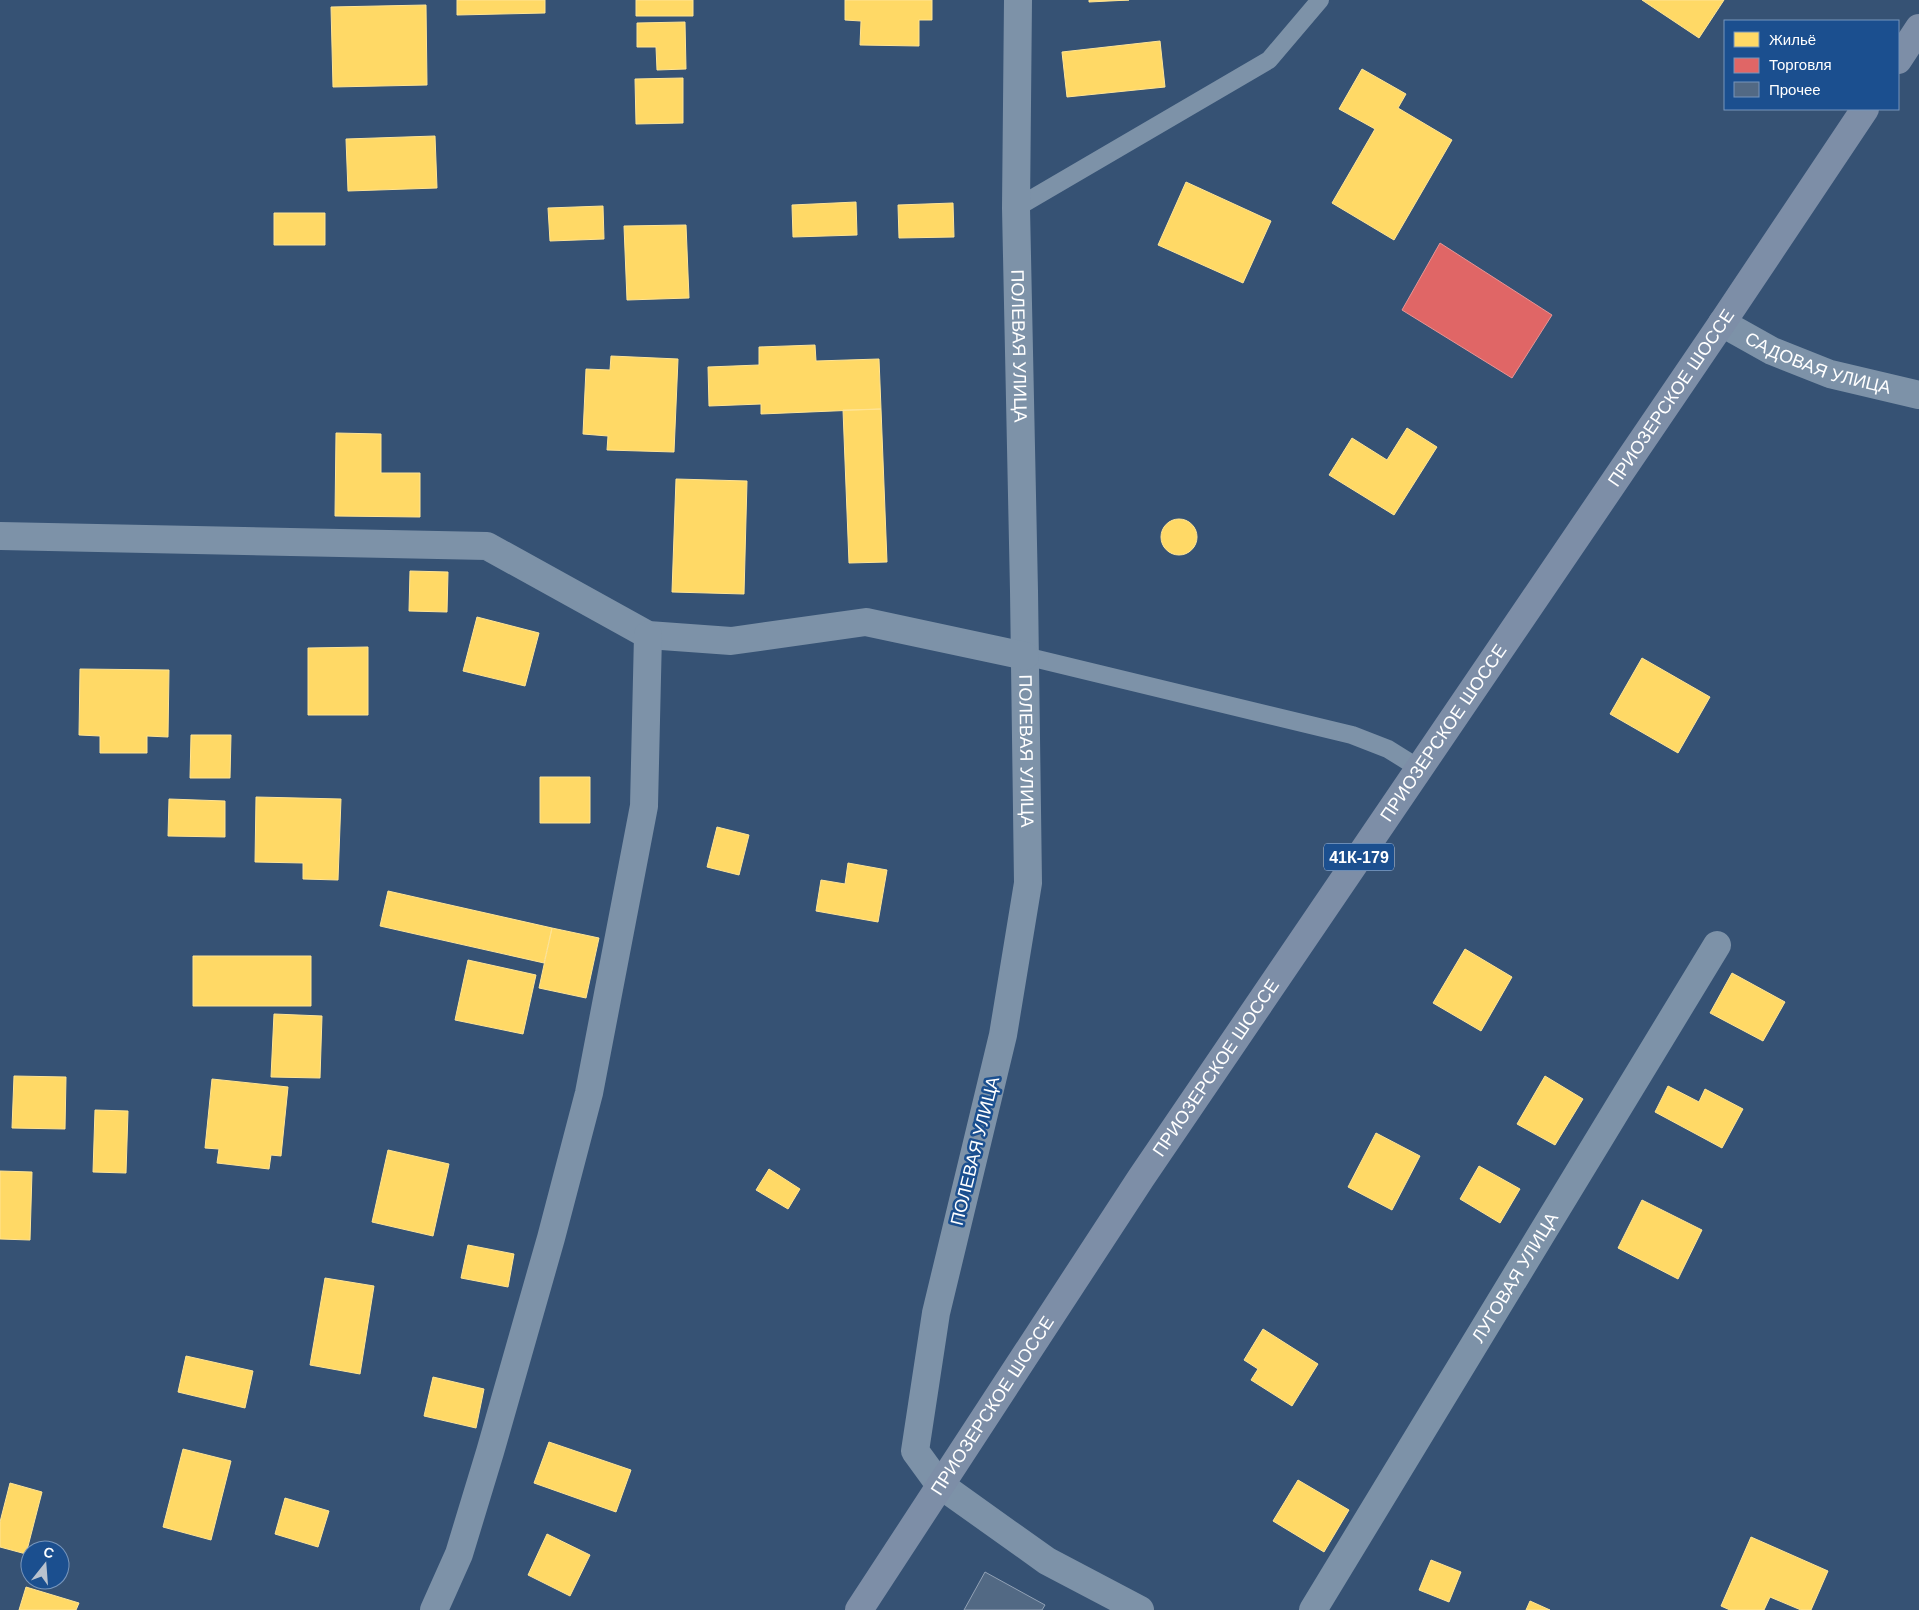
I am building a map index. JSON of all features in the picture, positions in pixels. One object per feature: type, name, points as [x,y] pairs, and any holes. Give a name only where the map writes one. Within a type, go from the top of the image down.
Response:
[{"type":"main road","points":[[1899,58],[1919,28]]},
{"type":"main road","name":"ПРИОЗЕРСКОЕ ШОССЕ","points":[[859,1610],[939,1484],[1141,1178],[1287,961],[1420,769],[1864,110]]},
{"type":"street","name":"ПОЛЕВАЯ УЛИЦА","points":[[939,1484],[916,1450],[936,1313],[1003,1035],[1028,883],[1016,208],[1018,0]]},
{"type":"street","name":"САДОВАЯ УЛИЦА","points":[[1722,323],[1772,352],[1830,374],[1919,395]]},
{"type":"street","points":[[0,536],[487,546],[648,635],[732,641],[866,622],[1025,656]]},
{"type":"street","points":[[434,1610],[459,1554],[490,1452],[552,1238],[589,1093],[644,806],[648,635]]},
{"type":"street","name":"ЛУГОВАЯ УЛИЦА","points":[[1313,1610],[1717,945]]},
{"type":"street","points":[[939,1484],[1047,1561],[1140,1610]]},
{"type":"lane","points":[[1016,208],[1268,60],[1320,0]]},
{"type":"lane","points":[[1025,656],[1352,735],[1388,749],[1420,769]]},
{"type":"building: Жильё","points":[[457,0],[545,0],[545,13],[457,15]]},
{"type":"building: Жильё","points":[[636,0],[693,0],[693,16],[636,16]]},
{"type":"building: Жильё","points":[[845,0],[932,0],[932,20],[919,20],[919,46],[860,45],[861,21],[845,20]]},
{"type":"building: Жильё","points":[[1089,0],[1129,0],[1089,2]]},
{"type":"building: Жильё","points":[[1642,0],[1724,0],[1699,38]]},
{"type":"building: Жильё","points":[[426,5],[427,85],[333,87],[331,7]]},
{"type":"building: Жильё","points":[[685,22],[686,69],[657,70],[656,47],[637,47],[637,23]]},
{"type":"building: Жильё","points":[[1160,41],[1165,87],[1067,97],[1062,52]]},
{"type":"building: Жильё","points":[[1362,69],[1406,94],[1398,108],[1452,140],[1394,240],[1332,203],[1375,129],[1339,109]]},
{"type":"building: Жильё","points":[[683,78],[683,123],[636,124],[635,79]]},
{"type":"building: Жильё","points":[[435,136],[437,188],[348,191],[346,139]]},
{"type":"building: Жильё","points":[[1186,182],[1271,221],[1243,283],[1158,245]]},
{"type":"building: Жильё","points":[[856,202],[857,235],[793,237],[792,205]]},
{"type":"building: Жильё","points":[[953,203],[954,237],[899,238],[898,205]]},
{"type":"building: Жильё","points":[[603,206],[604,239],[550,241],[548,208]]},
{"type":"building: Жильё","points":[[274,213],[325,213],[325,245],[274,245]]},
{"type":"building: Жильё","points":[[686,225],[689,298],[627,300],[624,226]]},
{"type":"building: Жильё","points":[[815,345],[816,361],[879,359],[881,409],[761,414],[761,404],[709,406],[708,367],[759,365],[759,347]]},
{"type":"building: Жильё","points":[[611,356],[678,359],[674,452],[607,450],[608,436],[583,434],[586,369],[610,370]]},
{"type":"building: Жильё","points":[[881,409],[887,562],[849,563],[843,410]]},
{"type":"building: Жильё","points":[[1407,428],[1437,447],[1394,515],[1329,475],[1352,438],[1387,460]]},
{"type":"building: Жильё","points":[[336,433],[381,434],[381,473],[420,473],[420,517],[335,516]]},
{"type":"building: Жильё","points":[[676,479],[747,481],[744,594],[672,592]]},
{"type":"building: Жильё","points":[[1179,519],[1186,520],[1192,524],[1196,530],[1196,544],[1192,550],[1186,554],[1179,555],[1172,554],[1166,550],[1162,544],[1161,537],[1162,530],[1166,524],[1172,520]]},
{"type":"building: Жильё","points":[[410,571],[448,572],[447,612],[409,611]]},
{"type":"building: Жильё","points":[[477,617],[539,633],[525,686],[463,671]]},
{"type":"building: Жильё","points":[[368,647],[368,715],[308,715],[308,648]]},
{"type":"building: Жильё","points":[[1642,658],[1710,697],[1678,753],[1610,714]]},
{"type":"building: Жильё","points":[[80,669],[169,670],[168,737],[147,736],[147,753],[100,753],[100,736],[79,735]]},
{"type":"building: Жильё","points":[[191,735],[231,735],[230,778],[190,778]]},
{"type":"building: Жильё","points":[[540,777],[590,777],[590,823],[540,823]]},
{"type":"building: Жильё","points":[[256,797],[341,799],[338,880],[303,879],[303,863],[255,862]]},
{"type":"building: Жильё","points":[[169,799],[225,801],[225,837],[168,836]]},
{"type":"building: Жильё","points":[[717,827],[749,835],[739,875],[707,867]]},
{"type":"building: Жильё","points":[[848,863],[887,870],[878,922],[816,911],[821,880],[845,884]]},
{"type":"building: Жильё","points":[[388,891],[552,928],[544,963],[380,926]]},
{"type":"building: Жильё","points":[[552,928],[599,938],[586,998],[539,988]]},
{"type":"building: Жильё","points":[[1465,949],[1512,977],[1481,1031],[1433,1003]]},
{"type":"building: Жильё","points":[[193,956],[311,956],[311,1006],[193,1006]]},
{"type":"building: Жильё","points":[[468,960],[536,975],[523,1034],[455,1020]]},
{"type":"building: Жильё","points":[[1732,973],[1785,1002],[1763,1041],[1710,1013]]},
{"type":"building: Жильё","points":[[274,1014],[322,1016],[320,1078],[271,1077]]},
{"type":"building: Жильё","points":[[14,1076],[66,1077],[65,1129],[12,1128]]},
{"type":"building: Жильё","points":[[1545,1076],[1583,1099],[1555,1145],[1517,1124]]},
{"type":"building: Жильё","points":[[212,1079],[288,1087],[281,1156],[271,1155],[269,1169],[217,1163],[219,1149],[205,1148]]},
{"type":"building: Жильё","points":[[1668,1086],[1699,1102],[1705,1089],[1743,1109],[1722,1148],[1655,1112]]},
{"type":"building: Жильё","points":[[95,1110],[128,1111],[126,1173],[93,1172]]},
{"type":"building: Жильё","points":[[1376,1133],[1420,1156],[1392,1210],[1348,1187]]},
{"type":"building: Жильё","points":[[388,1150],[449,1164],[433,1236],[372,1222]]},
{"type":"building: Жильё","points":[[1479,1166],[1520,1189],[1500,1223],[1460,1199]]},
{"type":"building: Жильё","points":[[769,1169],[800,1189],[788,1209],[756,1190]]},
{"type":"building: Жильё","points":[[0,1171],[32,1172],[30,1240],[0,1239]]},
{"type":"building: Жильё","points":[[1642,1200],[1702,1230],[1678,1279],[1618,1248]]},
{"type":"building: Жильё","points":[[468,1245],[514,1254],[508,1287],[461,1278]]},
{"type":"building: Жильё","points":[[325,1278],[374,1286],[360,1374],[310,1365]]},
{"type":"building: Жильё","points":[[1263,1329],[1318,1364],[1292,1406],[1251,1380],[1258,1369],[1244,1360]]},
{"type":"building: Жильё","points":[[186,1356],[253,1371],[245,1408],[178,1392]]},
{"type":"building: Жильё","points":[[433,1377],[484,1389],[476,1428],[424,1416]]},
{"type":"building: Жильё","points":[[549,1442],[631,1470],[616,1512],[534,1483]]},
{"type":"building: Жильё","points":[[183,1449],[231,1461],[211,1540],[163,1527]]},
{"type":"building: Жильё","points":[[1298,1480],[1349,1510],[1324,1552],[1273,1521]]},
{"type":"building: Жильё","points":[[10,1483],[42,1492],[30,1540],[20,1540],[20,1552],[0,1547],[0,1522]]},
{"type":"building: Жильё","points":[[285,1498],[329,1511],[318,1547],[275,1534]]},
{"type":"building: Жильё","points":[[547,1534],[590,1555],[570,1596],[528,1575]]},
{"type":"building: Жильё","points":[[1751,1537],[1828,1571],[1811,1610],[1801,1610],[1770,1597],[1764,1610],[1730,1610],[1721,1606]]},
{"type":"building: Жильё","points":[[1431,1560],[1461,1572],[1449,1602],[1419,1590]]},
{"type":"building: Жильё","points":[[25,1590],[36,1590],[79,1603],[76,1610],[19,1610]]},
{"type":"building: Жильё","points":[[1530,1601],[1550,1610],[1526,1610]]},
{"type":"building: Торговля","points":[[1440,243],[1552,315],[1512,378],[1402,310]]},
{"type":"building: Прочее","points":[[985,1572],[1045,1605],[1042,1610],[964,1610]]}]
